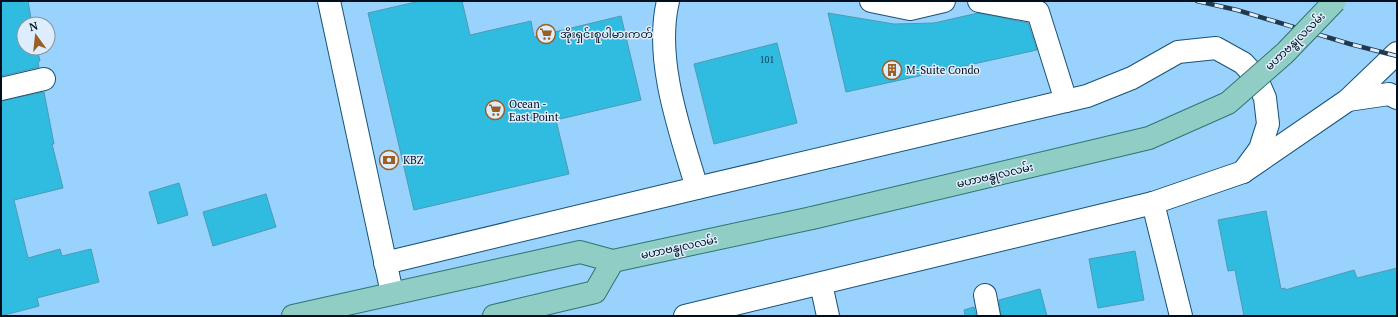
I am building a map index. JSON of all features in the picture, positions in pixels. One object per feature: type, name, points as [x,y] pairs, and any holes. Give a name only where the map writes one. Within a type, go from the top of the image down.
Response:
[{"type":"main road","name":"မဟာဗန္ဓုလလမ်း","points":[[293,316],[580,252],[612,261],[812,218],[1149,138],[1228,102],[1285,53],[1335,1]]},
{"type":"main road","points":[[494,316],[595,292],[612,261]]},
{"type":"street","points":[[329,1],[392,293]]},
{"type":"street","points":[[668,1],[664,36],[666,66],[675,114],[697,188]]},
{"type":"street","points":[[871,1],[910,9],[944,1]]},
{"type":"street","points":[[979,1],[1038,12],[1066,101]]},
{"type":"street","points":[[385,263],[1087,96],[1132,78],[1178,52],[1216,48],[1244,63],[1256,78],[1265,98],[1268,124],[1260,149],[1243,172]]},
{"type":"street","points":[[684,316],[1153,203],[1243,172],[1348,100],[1397,53]]},
{"type":"street","points":[[1,90],[44,79]]},
{"type":"street","points":[[1348,100],[1389,94],[1397,98]]},
{"type":"street","points":[[1153,203],[1181,316]]},
{"type":"street","points":[[821,284],[828,316]]},
{"type":"street","points":[[985,295],[989,316]]},
{"type":"building","points":[[1,1],[28,1],[31,16],[16,16],[16,56],[39,56],[39,67],[1,76]]},
{"type":"building","name":"Ocean - East Point","points":[[420,1],[462,1],[470,35],[531,21],[534,37],[621,16],[641,100],[556,120],[569,174],[414,210],[368,13]]},
{"type":"building","name":"M-Suite Condo","points":[[828,13],[894,24],[934,23],[978,13],[1028,23],[1037,50],[846,92]]},
{"type":"building","points":[[777,43],[797,123],[714,144],[694,64]]},
{"type":"building","points":[[44,92],[54,144],[52,144],[63,188],[14,200],[28,258],[60,249],[62,256],[91,249],[99,282],[37,298],[39,306],[1,316],[1,101]]},
{"type":"building","points":[[179,183],[188,215],[158,224],[149,192]]},
{"type":"building","points":[[266,194],[276,227],[213,246],[203,212]]},
{"type":"building","points":[[1266,211],[1281,289],[1285,288],[1285,290],[1354,270],[1357,278],[1397,268],[1397,316],[1244,316],[1235,270],[1228,271],[1218,220]]},
{"type":"building","points":[[1135,251],[1144,300],[1098,308],[1089,259]]},
{"type":"building","points":[[1040,289],[1047,316],[1001,316],[999,300]]},
{"type":"building","points":[[974,307],[976,316],[965,316],[964,310]]},
{"type":"railway","points":[[1197,1],[1237,10],[1350,44],[1397,56]]},
{"type":"place","name":"အိုးရှင်းစူပါမားကတ်","points":[[546,34]]},
{"type":"place","name":"M-Suite Condo","points":[[892,70]]},
{"type":"place","name":"Ocean - East Point","points":[[495,110]]},
{"type":"place","name":"KBZ","points":[[389,160]]}]
